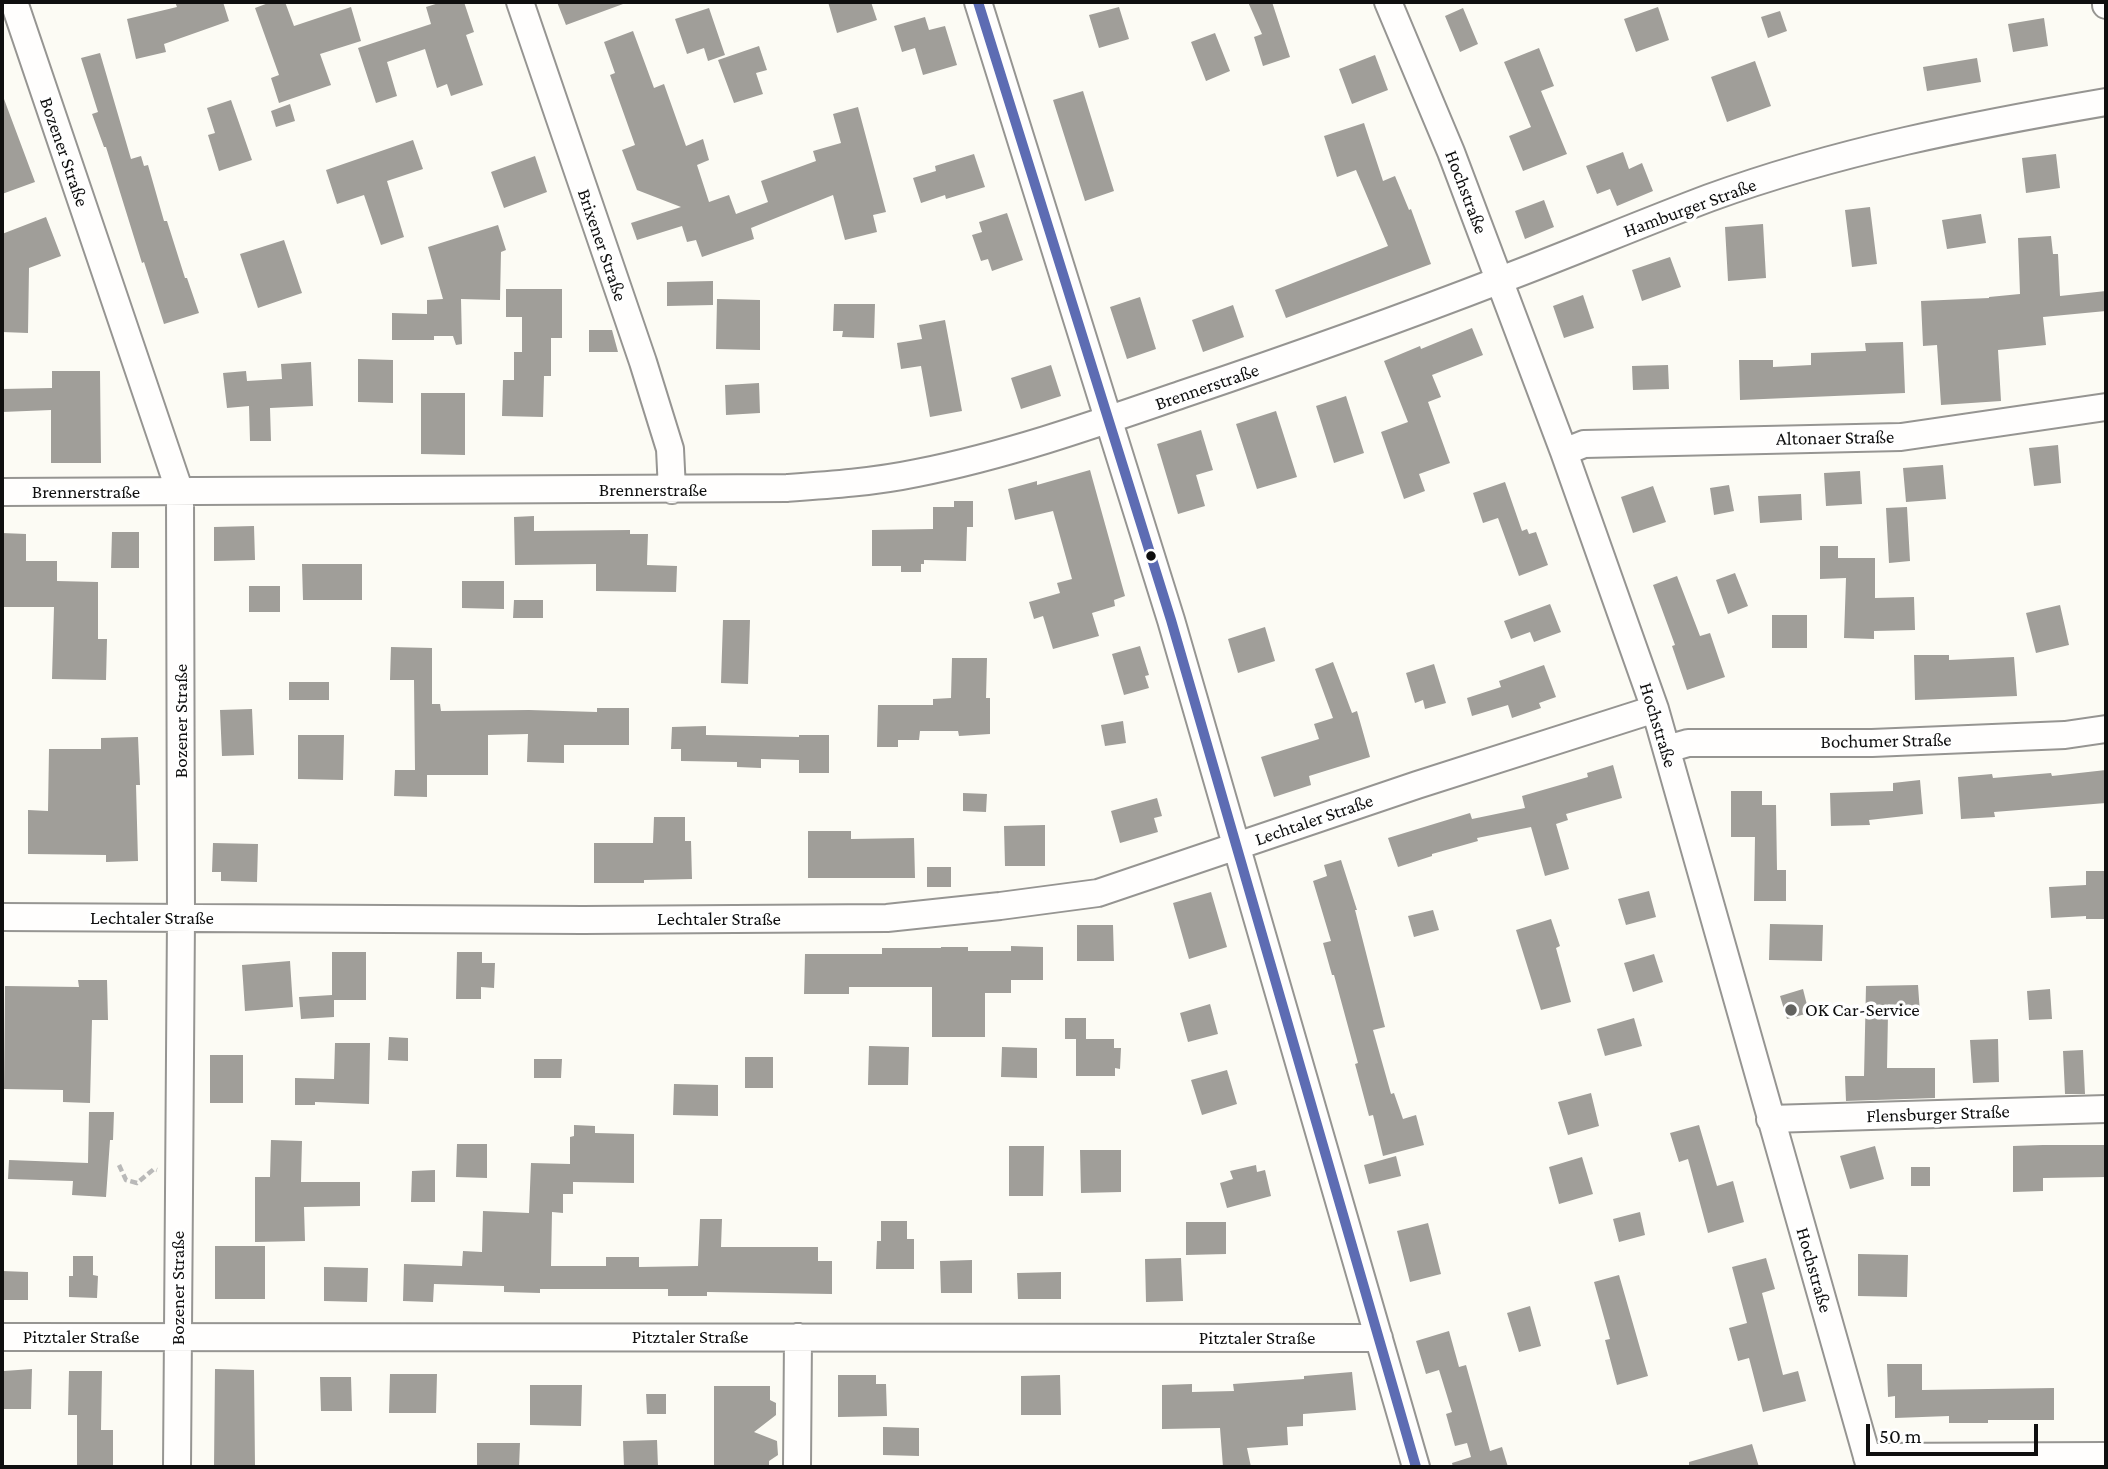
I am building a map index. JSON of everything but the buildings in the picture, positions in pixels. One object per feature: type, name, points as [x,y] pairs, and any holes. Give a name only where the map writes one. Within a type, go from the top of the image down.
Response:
[{"type":"street","name":"Bozener Straße","points":[[13,2],[180,492],[181,918],[177,1467]]},
{"type":"street","name":"Brixener Straße","points":[[520,2],[670,449],[672,489]]},
{"type":"street","points":[[978,2],[1109,419],[1238,846],[1416,1467]]},
{"type":"street","name":"Hochstraße","points":[[1388,2],[1451,152],[1564,452],[1654,709],[1869,1462]]},
{"type":"street","name":"Hamburger Straße","points":[[1287,359],[1499,281],[1711,198],[1811,165],[1907,140],[2106,102]]},
{"type":"street","name":"Brennerstraße","points":[[2,492],[786,488],[880,480],[998,454],[1287,359]]},
{"type":"street","name":"Altonaer Straße","points":[[1564,452],[1584,444],[1901,437],[2106,407]]},
{"type":"street","name":"Lechtaler Straße","points":[[2,917],[583,920],[887,918],[1098,893],[1417,785],[1654,709]]},
{"type":"street","name":"Bochumer Straße","points":[[1667,749],[1688,743],[1872,743],[2065,735],[2106,729]]},
{"type":"street","name":"Flensburger Straße","points":[[1770,1119],[2106,1109]]},
{"type":"street","name":"Pitztaler Straße","points":[[2,1337],[1378,1338]]},
{"type":"street","points":[[797,1467],[798,1337]]},
{"type":"street","points":[[1869,1462],[2106,1456]]},
{"type":"path","points":[[119,1165],[126,1180],[138,1183],[154,1170],[179,1171]]},
{"type":"transit line","points":[[978,2],[1171,620],[1416,1467]]},
{"type":"place","name":"OK Car-Service","points":[[1791,1010]]}]
